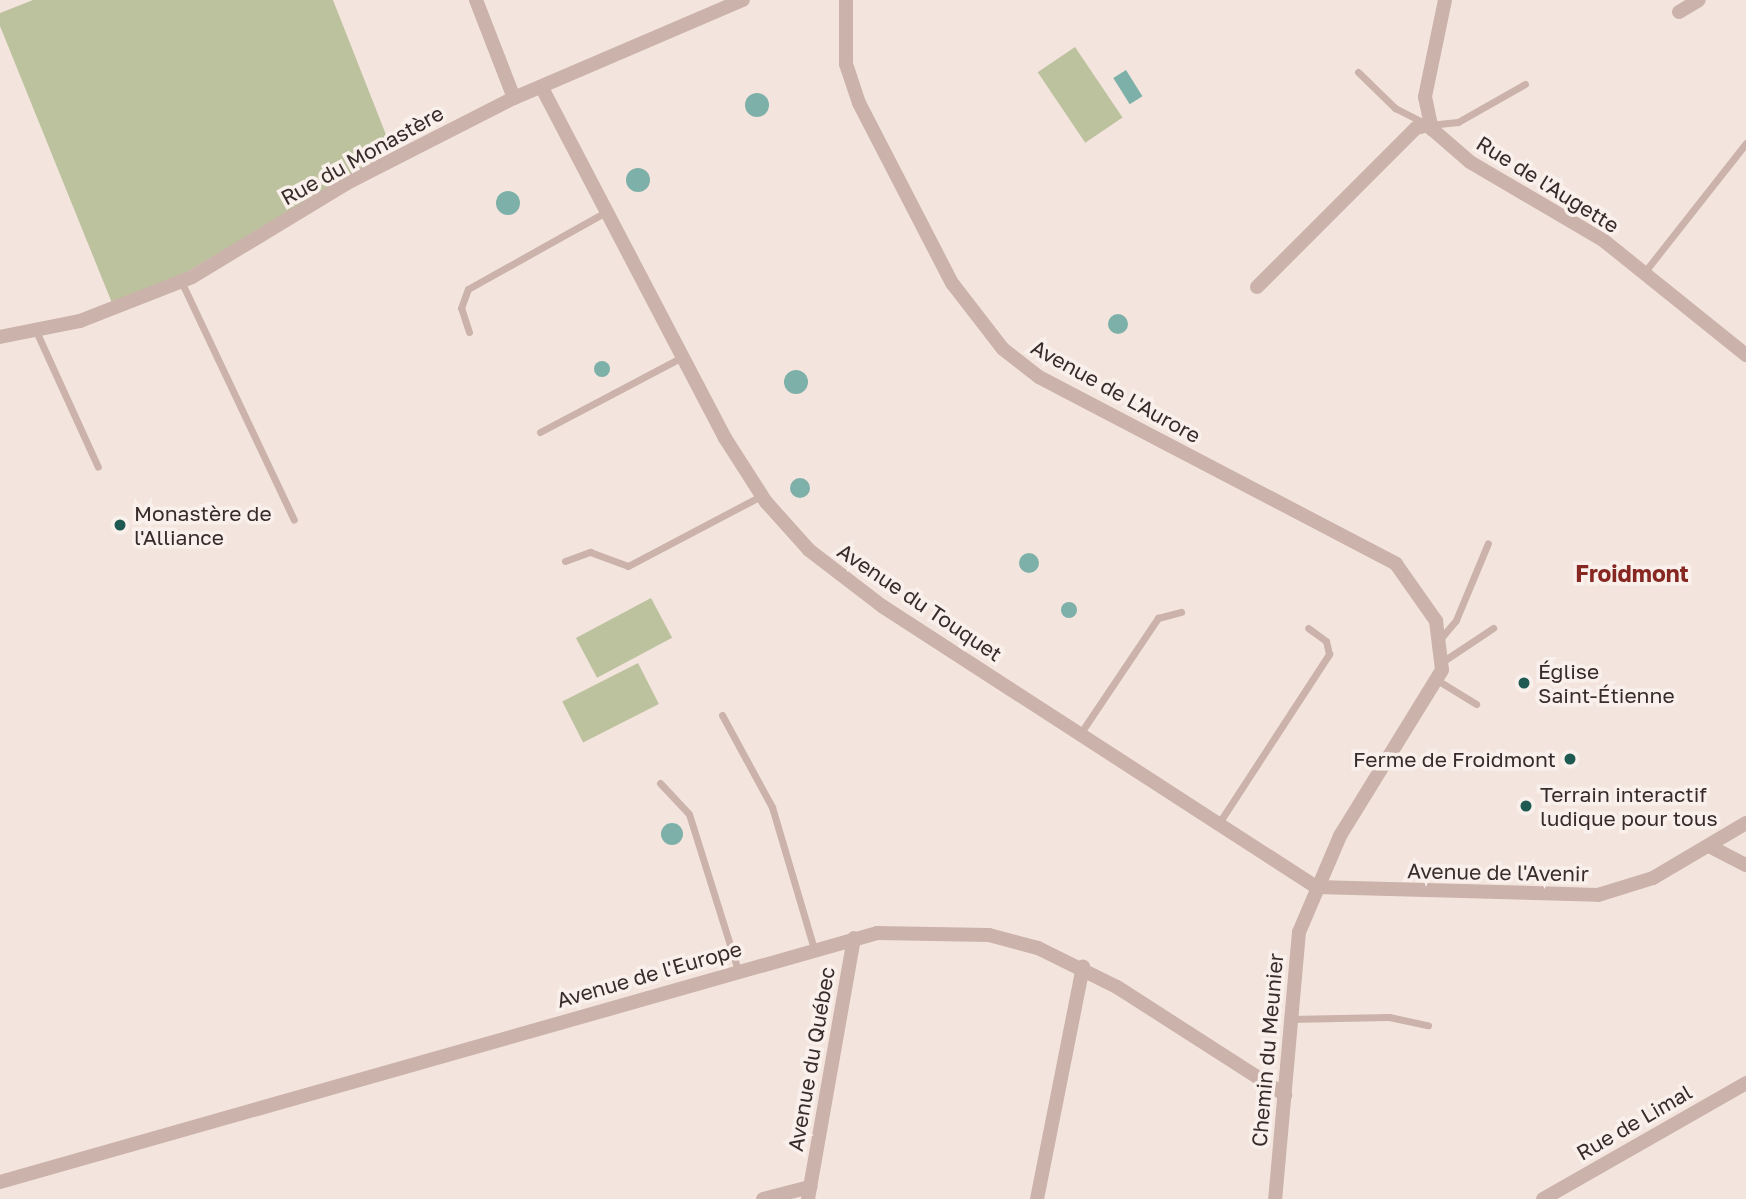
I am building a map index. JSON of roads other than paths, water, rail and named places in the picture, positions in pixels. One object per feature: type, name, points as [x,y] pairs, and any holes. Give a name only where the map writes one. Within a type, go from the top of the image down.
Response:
[{"type":"street","points":[[477,0],[514,98]]},
{"type":"street","name":"Rue du Monastère","points":[[0,337],[80,321],[181,281],[347,183],[514,98],[743,0]]},
{"type":"street","name":"Avenue de L'Aurore","points":[[846,0],[844,54],[859,103],[939,261],[987,333],[1039,377],[1396,564],[1425,599],[1443,649]]},
{"type":"street","points":[[1257,287],[1416,128],[1429,125],[1425,97],[1445,0]]},
{"type":"street","points":[[1679,12],[1699,0]]},
{"type":"street","name":"Avenue du Touquet","points":[[542,88],[683,357],[761,496],[842,578],[1316,887]]},
{"type":"street","name":"Rue de l'Augette","points":[[1429,125],[1470,162],[1603,240],[1746,355]]},
{"type":"street","name":"Chemin du Meunier","points":[[1275,1199],[1299,932],[1340,836],[1437,680],[1443,649]]},
{"type":"street","name":"Avenue de l'Avenir","points":[[1316,887],[1578,898],[1637,885],[1746,823]]},
{"type":"street","points":[[1709,846],[1746,864]]},
{"type":"street","name":"Avenue de l'Europe","points":[[0,1182],[814,948],[853,938],[934,931],[989,935],[1083,967],[1285,1095]]},
{"type":"street","name":"Avenue du Québec","points":[[763,1199],[809,1193],[853,938]]},
{"type":"street","points":[[1037,1199],[1083,967]]},
{"type":"street","name":"Rue de Limal","points":[[1543,1199],[1746,1083]]},
{"type":"lane","points":[[1358,72],[1395,108],[1429,125],[1458,122],[1525,83]]},
{"type":"lane","points":[[1643,274],[1746,143]]},
{"type":"lane","points":[[469,332],[461,308],[468,289],[607,211]]},
{"type":"lane","points":[[181,281],[294,520]]},
{"type":"lane","points":[[36,331],[99,467]]},
{"type":"lane","points":[[540,432],[683,357]]},
{"type":"lane","points":[[565,561],[590,552],[628,566],[761,496]]},
{"type":"lane","points":[[1443,649],[1488,543]]},
{"type":"lane","points":[[1080,734],[1158,618],[1181,612]]},
{"type":"lane","points":[[1219,824],[1329,654],[1326,640],[1308,628]]},
{"type":"lane","points":[[1443,649],[1493,628]]},
{"type":"lane","points":[[1437,680],[1476,704]]},
{"type":"lane","points":[[722,715],[772,807],[814,948]]},
{"type":"lane","points":[[660,783],[689,814],[738,970]]},
{"type":"lane","points":[[1290,1019],[1389,1017],[1428,1026]]},
{"type":"water","points":[[1126,70],[1142,96],[1130,104],[1113,78]]},
{"type":"water","points":[[757,93],[765,97],[769,105],[765,113],[757,117],[749,113],[745,105],[749,97]]},
{"type":"water","points":[[638,168],[646,172],[650,180],[646,188],[638,192],[630,188],[626,180],[630,172]]},
{"type":"water","points":[[508,191],[516,195],[520,203],[516,211],[508,215],[500,211],[496,203],[500,195]]},
{"type":"water","points":[[1118,314],[1125,317],[1128,324],[1125,331],[1118,334],[1111,331],[1108,324],[1111,317]]},
{"type":"water","points":[[599,361],[605,361],[610,369],[608,375],[599,377],[594,372],[594,366]]},
{"type":"water","points":[[796,370],[804,374],[808,382],[804,390],[796,394],[788,390],[784,382],[788,374]]},
{"type":"water","points":[[796,478],[804,478],[810,488],[804,498],[796,498],[790,492],[790,484]]},
{"type":"water","points":[[1029,553],[1036,556],[1039,563],[1036,570],[1029,573],[1022,570],[1019,563],[1022,556]]},
{"type":"water","points":[[1066,602],[1072,602],[1077,610],[1075,616],[1066,618],[1061,613],[1061,607]]},
{"type":"water","points":[[672,823],[682,830],[683,834],[676,844],[672,845],[662,838],[661,834],[668,824]]},
{"type":"place","name":"Monastère de l'Alliance","points":[[120,525]]},
{"type":"place","name":"Église Saint-Étienne","points":[[1524,683]]},
{"type":"place","name":"Ferme de Froidmont","points":[[1570,759]]},
{"type":"place","name":"Terrain interactif ludique pour tous","points":[[1526,806]]},
{"type":"district","name":"Froidmont","points":[[1632,573]]}]
